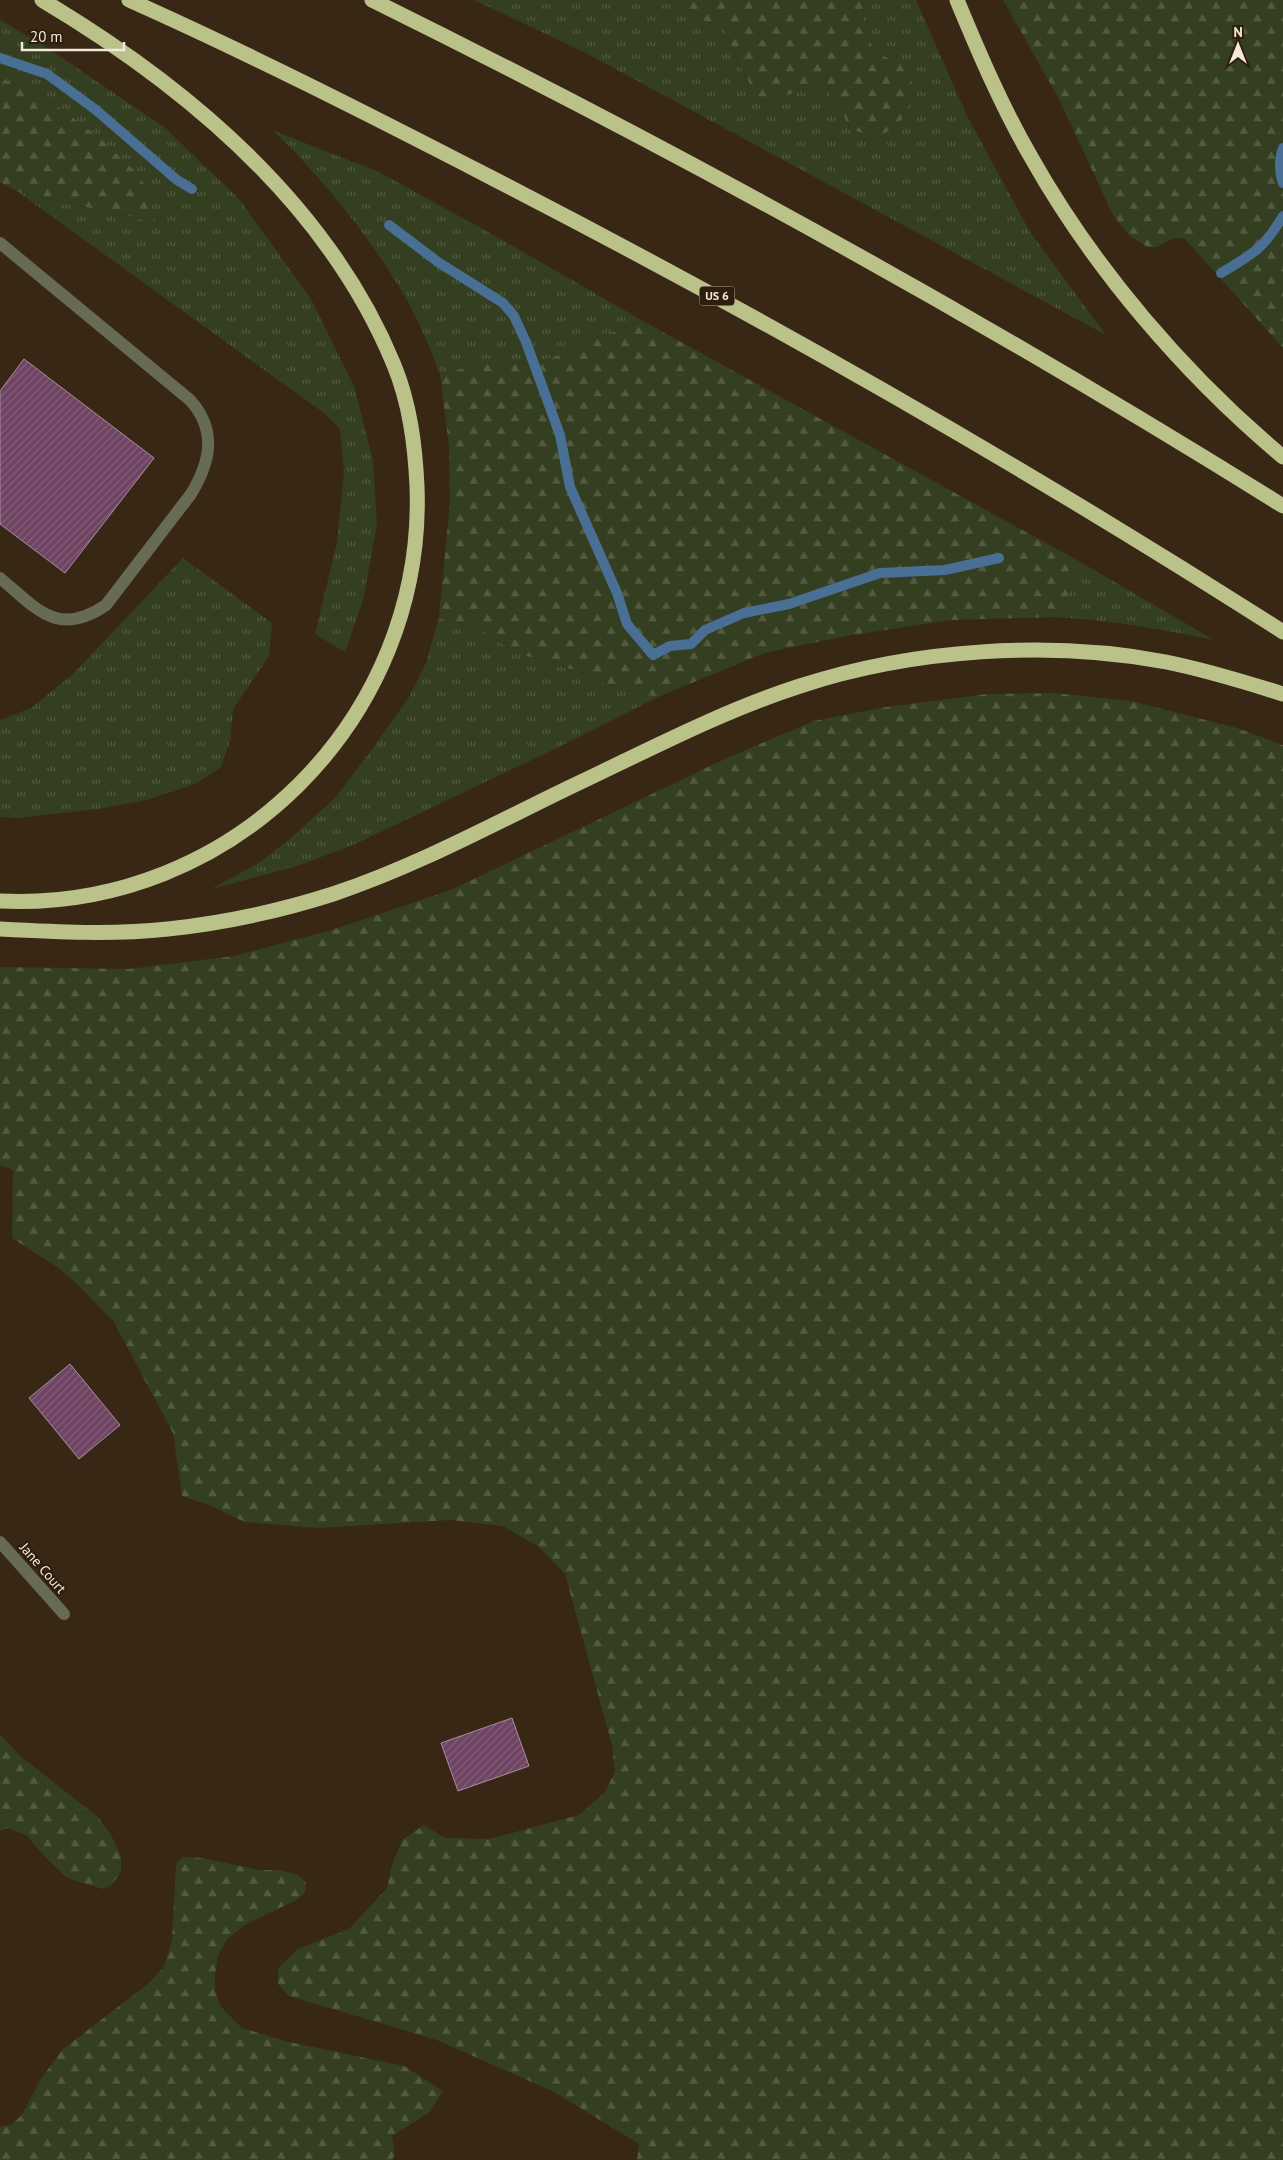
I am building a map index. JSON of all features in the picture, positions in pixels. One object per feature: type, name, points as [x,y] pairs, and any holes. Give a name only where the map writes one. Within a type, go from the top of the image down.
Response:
[{"type":"highway","points":[[0,901],[43,902],[116,890],[147,881],[209,854],[285,798],[331,748],[363,700],[377,673],[405,603],[412,572],[417,522],[416,468],[413,434],[407,403],[382,335],[339,262],[279,187],[219,126],[112,43],[42,0]]},
{"type":"highway","name":"US 6","points":[[129,0],[246,54],[361,111],[692,282],[1013,465],[1121,530],[1283,632]]},
{"type":"highway","points":[[372,0],[692,163],[904,280],[1117,404],[1283,506]]},
{"type":"highway","points":[[957,0],[980,54],[1031,158],[1094,254],[1208,389],[1246,426],[1283,457]]},
{"type":"highway","points":[[0,929],[84,932],[167,929],[251,916],[334,893],[430,855],[712,720],[798,686],[887,664],[983,651],[1075,652],[1166,662],[1283,694]]},
{"type":"street","points":[[0,578],[40,611],[53,618],[76,620],[94,613],[106,605],[191,494],[200,479],[209,445],[208,429],[200,410],[190,400],[2,250]]},
{"type":"street","name":"Jane Court","points":[[0,1542],[64,1614]]},
{"type":"green space","points":[[474,0],[670,0],[674,6],[686,14],[722,27],[748,82],[779,99],[802,89],[826,88],[840,108],[850,128],[902,64],[874,52],[864,24],[862,0],[916,0],[966,114],[1030,232],[1106,335],[584,52]]},
{"type":"green space","points":[[670,0],[862,0],[864,24],[874,52],[902,64],[913,84],[908,109],[896,128],[875,137],[850,129],[840,108],[826,88],[802,89],[779,99],[756,97],[722,27],[686,14],[674,6]]},
{"type":"green space","points":[[1003,0],[1283,0],[1283,348],[1184,238],[1172,239],[1157,247],[1147,247],[1129,235],[1113,215],[1059,99]]},
{"type":"green space","points":[[0,20],[43,45],[164,127],[239,199],[311,299],[354,386],[373,461],[377,525],[363,600],[345,652],[315,634],[337,542],[344,472],[340,429],[324,413],[18,192],[154,222],[150,195],[139,175],[101,139],[35,92],[0,78]]},
{"type":"green space","points":[[0,78],[35,92],[101,139],[139,175],[150,195],[155,222],[18,192],[0,182]]},
{"type":"green space","points":[[274,131],[379,172],[499,238],[641,320],[549,359],[532,363],[481,364],[440,374],[424,334],[408,302],[375,249],[336,198]]},
{"type":"green space","points":[[641,320],[1084,564],[1055,617],[951,620],[846,636],[764,653],[658,697],[610,686],[584,673],[517,653],[481,630],[439,617],[450,502],[449,446],[440,374],[481,364],[532,363],[549,359]]},
{"type":"green space","points":[[183,558],[272,623],[269,656],[233,709],[230,741],[221,767],[197,783],[147,800],[98,809],[17,818],[0,817],[0,720],[31,708],[73,674]]},
{"type":"green space","points":[[1084,564],[1214,640],[1095,620],[1055,617]]},
{"type":"green space","points":[[439,617],[481,630],[517,653],[584,673],[610,686],[658,697],[561,746],[353,845],[297,866],[211,889],[257,864],[290,839],[335,798],[409,697],[426,663]]},
{"type":"green space","points":[[1054,693],[1131,701],[1237,728],[1283,745],[1283,2160],[637,2160],[639,2144],[554,2092],[437,2040],[289,1996],[278,1984],[278,1968],[298,1949],[349,1929],[387,1888],[392,1865],[402,1840],[424,1825],[445,1838],[489,1839],[579,1815],[605,1792],[615,1772],[612,1745],[565,1574],[538,1546],[502,1526],[451,1520],[317,1528],[245,1522],[209,1505],[182,1496],[173,1433],[114,1322],[74,1281],[57,1267],[12,1238],[13,1170],[0,1165],[0,967],[129,969],[234,956],[332,930],[451,890],[727,758],[814,721],[886,707],[987,694]]},
{"type":"green space","points":[[0,1734],[20,1756],[98,1817],[111,1835],[121,1856],[121,1873],[111,1885],[103,1889],[67,1878],[26,1835],[7,1828],[0,1831]]},
{"type":"green space","points":[[182,1857],[202,1858],[260,1870],[277,1870],[297,1874],[306,1882],[305,1893],[296,1900],[245,1925],[227,1939],[218,1956],[215,1991],[221,2007],[242,2028],[289,2042],[404,2066],[443,2091],[430,2112],[392,2136],[395,2155],[392,2160],[0,2160],[0,2127],[12,2124],[21,2116],[41,2079],[62,2050],[149,1983],[164,1967],[172,1940],[176,1864]]},
{"type":"building","points":[[24,359],[154,458],[65,573],[0,524],[0,391]]},
{"type":"building","points":[[70,1364],[120,1425],[79,1459],[29,1398]]},
{"type":"building","points":[[512,1718],[529,1766],[458,1791],[441,1743]]},
{"type":"waterway","points":[[0,58],[47,74],[96,110],[177,180],[192,189]]},
{"type":"waterway","points":[[1283,148],[1280,165],[1283,183]]},
{"type":"waterway","points":[[1221,273],[1241,261],[1264,243],[1283,216]]},
{"type":"waterway","points":[[389,225],[438,262],[503,303],[514,316],[526,342],[560,435],[570,487],[617,593],[627,624],[653,655],[670,646],[691,644],[705,630],[744,613],[789,604],[880,573],[945,570],[999,558]]}]
